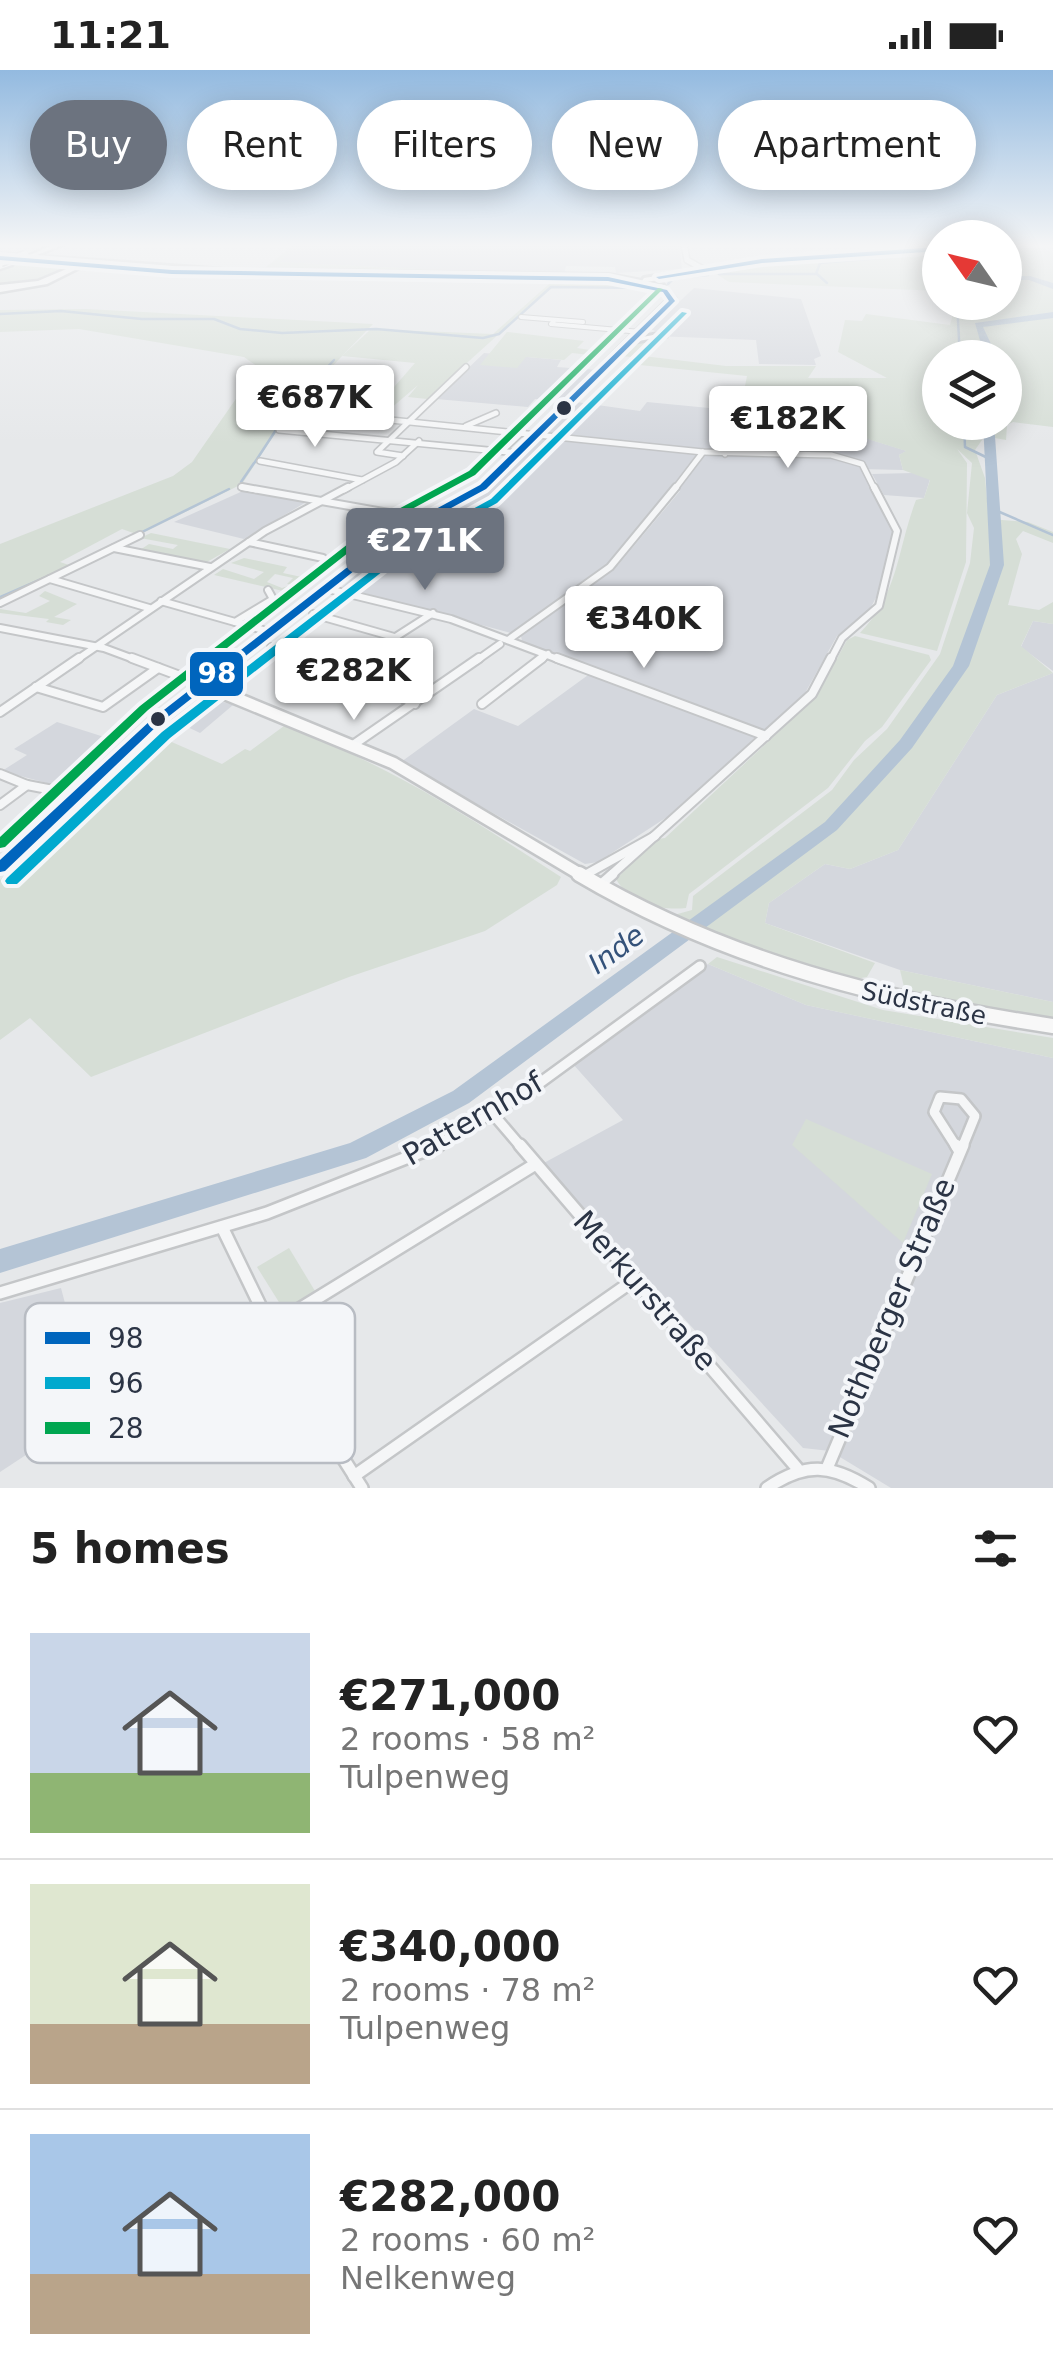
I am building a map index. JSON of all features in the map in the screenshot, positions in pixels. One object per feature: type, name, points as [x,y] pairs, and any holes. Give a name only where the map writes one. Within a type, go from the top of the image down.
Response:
[{"type":"main road","points":[[0,868],[74,794],[268,631],[328,589],[392,536],[475,493],[663,310]]},
{"type":"main road","points":[[632,340],[664,334]]},
{"type":"main road","name":"Südstraße","points":[[204,685],[353,745],[427,782],[599,886],[713,942],[806,975],[926,1007],[1053,1026]]},
{"type":"street","points":[[521,318],[641,332]]},
{"type":"street","points":[[403,456],[377,452],[466,367]]},
{"type":"street","points":[[346,415],[346,390],[358,373]]},
{"type":"street","points":[[293,410],[725,454],[830,455],[858,462],[898,531],[879,606],[842,638],[818,687],[599,886]]},
{"type":"street","points":[[466,426],[496,413]]},
{"type":"street","points":[[725,454],[741,420],[747,417]]},
{"type":"street","points":[[278,430],[519,453]]},
{"type":"street","points":[[502,451],[522,431]]},
{"type":"street","points":[[1,709],[248,542],[403,456],[419,441]]},
{"type":"street","points":[[353,745],[504,642],[632,545],[703,452]]},
{"type":"street","points":[[260,462],[362,480]]},
{"type":"street","points":[[241,486],[423,519]]},
{"type":"street","points":[[0,603],[140,536]]},
{"type":"street","points":[[248,542],[323,558]]},
{"type":"street","points":[[114,548],[210,567]]},
{"type":"street","points":[[50,579],[149,608]]},
{"type":"street","points":[[328,589],[434,613],[766,736]]},
{"type":"street","points":[[235,622],[274,598],[268,590]]},
{"type":"street","points":[[161,601],[268,631]]},
{"type":"street","points":[[345,669],[434,613]]},
{"type":"street","points":[[313,614],[394,637]]},
{"type":"street","points":[[0,628],[94,646],[204,685]]},
{"type":"street","points":[[271,647],[345,669],[415,704]]},
{"type":"street","points":[[482,704],[548,654]]},
{"type":"street","points":[[36,687],[103,707],[158,668]]},
{"type":"street","points":[[0,774],[27,785],[74,794]]},
{"type":"street","points":[[0,805],[27,785]]},
{"type":"street","points":[[583,876],[655,836]]},
{"type":"street","name":"Patternhof","points":[[0,1293],[222,1227],[391,1166],[493,1114],[700,966]]},
{"type":"street","name":"Nothberger Straße","points":[[828,1466],[975,1116],[969,1103],[954,1096],[940,1097],[934,1112],[959,1150]]},
{"type":"street","name":"Merkurstraße","points":[[493,1114],[797,1468]]},
{"type":"street","points":[[310,1303],[534,1164]]},
{"type":"street","points":[[222,1227],[255,1303]]},
{"type":"street","points":[[358,1482],[634,1280]]},
{"type":"street","name":"Nothberger Straße","points":[[797,1468],[828,1466],[869,1488]]},
{"type":"street","points":[[768,1488],[797,1468]]},
{"type":"shaded area","points":[[0,310],[108,310],[373,324],[292,408],[242,484],[139,535],[122,529],[60,562],[72,566],[0,601],[0,544],[173,476],[192,462],[258,367],[244,357],[79,329],[0,332]]},
{"type":"shaded area","points":[[520,310],[525,310],[427,399],[408,397],[418,385],[382,416],[373,415],[374,410],[415,363],[342,356],[371,329],[493,334]]},
{"type":"shaded area","points":[[670,310],[805,310],[821,356],[814,359],[816,365],[759,364],[756,340],[655,336],[658,332],[650,329]]},
{"type":"shaded area","points":[[1022,310],[1053,310],[1053,427],[1022,423],[1022,340],[922,340],[922,440],[982,440],[975,450],[985,478],[989,519],[1028,522],[1053,532],[1053,543],[1023,531],[1016,539],[1022,554],[1008,605],[1039,610],[1053,602],[1053,624],[1033,621],[1021,646],[1053,673],[997,695],[898,850],[850,869],[825,864],[769,903],[765,923],[875,963],[867,977],[848,978],[798,967],[674,915],[692,910],[693,896],[832,790],[854,760],[887,729],[940,654],[970,563],[974,528],[967,513],[972,463],[957,449],[967,463],[966,562],[937,651],[860,633],[890,587],[916,500],[924,498],[930,480],[903,470],[899,455],[906,451],[845,432],[857,415],[812,404],[752,401],[744,391],[747,376],[630,364],[631,357],[622,356],[642,340],[655,336],[635,355],[726,366],[816,366],[808,378],[887,378],[838,352],[845,320],[862,321],[866,314],[950,325],[951,320],[1022,320]]},
{"type":"shaded area","points":[[507,332],[584,341],[577,348],[596,351],[590,355],[572,353],[564,360],[526,357],[517,368],[480,365]]},
{"type":"shaded area","points":[[484,353],[561,360],[557,367],[597,370],[563,401],[535,399],[528,407],[436,399]]},
{"type":"shaded area","points":[[576,402],[640,411],[647,402],[740,411],[737,421],[852,427],[846,432],[907,451],[899,455],[903,470],[861,469],[893,532],[881,588],[870,609],[837,636],[805,693],[667,817],[598,862],[585,864],[401,762],[474,709],[518,726],[595,670],[522,641],[521,636],[618,565],[680,491],[672,489],[606,565],[511,633],[342,587],[402,535],[486,491]]},
{"type":"shaded area","points":[[913,473],[930,479],[924,498],[884,495],[872,474]]},
{"type":"shaded area","points":[[245,490],[308,501],[244,539],[174,522]]},
{"type":"shaded area","points":[[151,533],[230,549],[205,563],[140,550],[149,544],[173,549],[178,545],[140,538]]},
{"type":"shaded area","points":[[244,558],[287,567],[283,573],[311,579],[302,586],[287,584],[293,578],[275,574],[267,582],[282,588],[288,586],[283,591],[214,575],[223,569],[254,579],[264,572],[231,563]]},
{"type":"shaded area","points":[[45,591],[77,604],[54,617],[71,620],[63,625],[46,622],[49,619],[0,613],[0,609],[26,613],[50,601],[39,596]]},
{"type":"shaded area","points":[[1033,621],[1053,624],[1053,671],[1021,647]]},
{"type":"shaded area","points":[[855,636],[929,655],[931,660],[882,727],[865,741],[828,788],[689,894],[686,908],[657,906],[629,894],[616,879],[817,696],[847,640]]},
{"type":"shaded area","points":[[1053,673],[1053,1002],[900,970],[765,923],[769,903],[825,864],[850,869],[898,850],[997,695]]},
{"type":"shaded area","points":[[204,696],[233,705],[200,733],[171,719]]},
{"type":"shaded area","points":[[57,722],[120,742],[69,789],[2,771],[27,755],[14,749]]},
{"type":"shaded area","points":[[284,726],[358,757],[427,793],[561,877],[557,885],[485,931],[349,977],[91,1077],[30,1018],[0,1040],[0,880],[79,799],[150,737],[158,736],[222,764],[245,749],[250,751]]},
{"type":"shaded area","points":[[717,957],[883,1010],[1053,1038],[1053,1058],[806,1005],[708,964]]},
{"type":"shaded area","points":[[708,964],[806,1005],[1053,1058],[1053,1488],[891,1488],[830,1451],[803,1448],[542,1164],[623,1120],[572,1063]]},
{"type":"shaded area","points":[[900,970],[1053,1002],[1053,1019],[918,996],[904,987]]},
{"type":"shaded area","points":[[806,1119],[932,1174],[903,1243],[792,1145]]},
{"type":"shaded area","points":[[289,1248],[315,1291],[296,1303],[280,1303],[257,1267]]},
{"type":"shaded area","points":[[61,1288],[65,1303],[25,1303],[25,1456],[0,1472],[0,1303]]},
{"type":"waterway","points":[[0,314],[61,311],[142,319],[214,319],[240,329],[282,333],[376,329],[483,338],[499,334],[525,310]]},
{"type":"waterway","name":"Inde","points":[[984,340],[978,325],[1053,315]]},
{"type":"waterway","points":[[958,320],[959,340]]},
{"type":"waterway","points":[[290,408],[334,360]]},
{"type":"waterway","points":[[255,462],[289,410]]},
{"type":"waterway","points":[[965,440],[965,447],[992,460]]},
{"type":"waterway","name":"Inde","points":[[0,1261],[357,1151],[461,1097],[831,826],[906,744],[961,666],[997,565],[989,440]]},
{"type":"waterway","points":[[241,482],[254,463]]},
{"type":"waterway","points":[[142,532],[229,489]]},
{"type":"waterway","points":[[995,510],[1053,535]]},
{"type":"waterway","points":[[0,597],[44,578]]},
{"type":"transit line","name":"28","points":[[0,844],[144,708],[383,521],[472,473],[638,310]]},
{"type":"transit line","name":"98","points":[[0,868],[155,722],[393,536],[483,487],[663,310]]},
{"type":"transit line","name":"96","points":[[12,881],[166,735],[403,551],[494,501],[684,313]]}]
